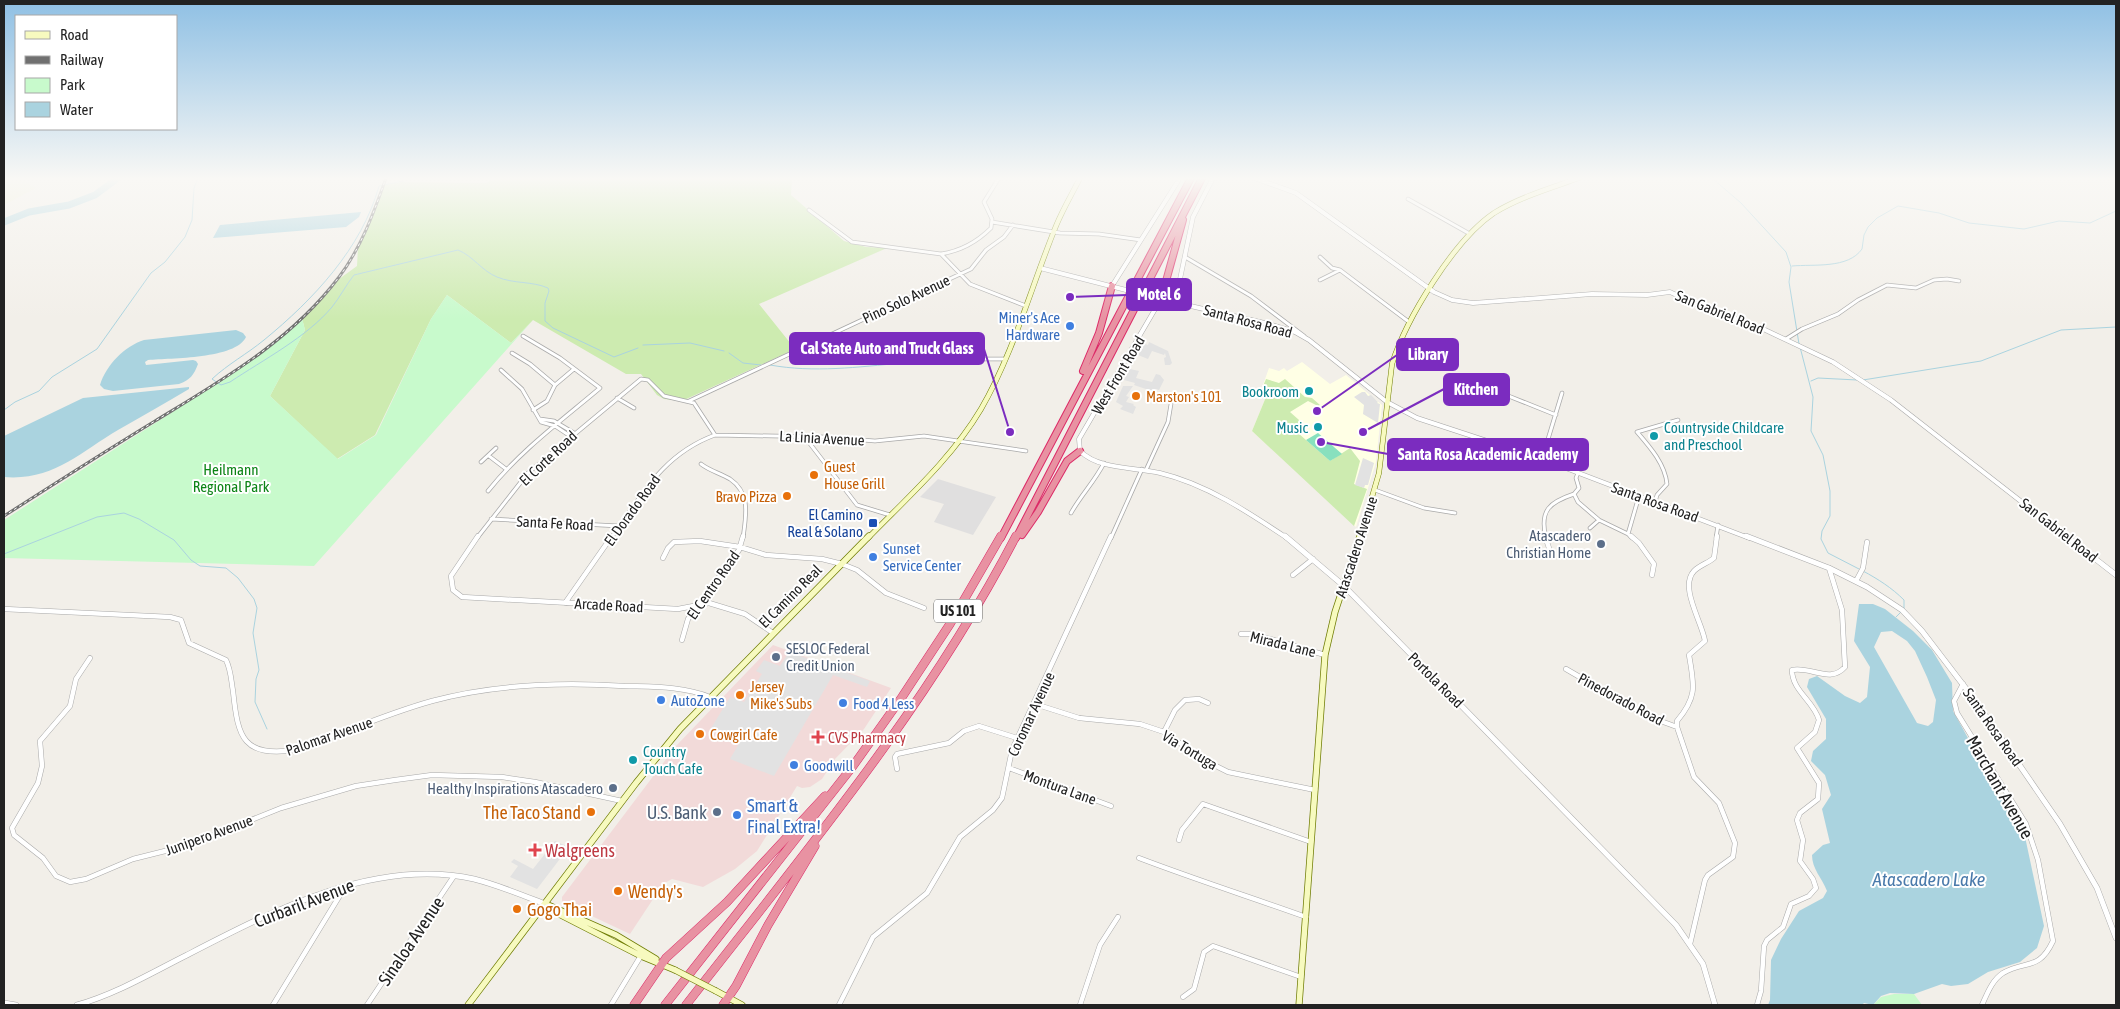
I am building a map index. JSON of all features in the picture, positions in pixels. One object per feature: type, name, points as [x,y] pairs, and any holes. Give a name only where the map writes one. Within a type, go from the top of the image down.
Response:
[{"type":"highway","name":"US 101","points":[[665,1005],[853,766],[964,602],[1002,535],[1166,225]]},
{"type":"highway","name":"US 101","points":[[686,1005],[822,832],[921,695],[1004,560],[1178,225]]},
{"type":"highway","points":[[1161,299],[1181,225]]},
{"type":"highway","points":[[1067,411],[1099,333],[1112,286]]},
{"type":"highway","points":[[1004,560],[1038,512],[1067,461],[1080,451]]},
{"type":"highway","points":[[634,1005],[662,963],[747,881],[853,766]]},
{"type":"highway","points":[[725,1002],[822,832]]},
{"type":"main road","name":"El Camino Real","points":[[468,1005],[622,801],[670,741],[710,697],[932,472],[959,440],[985,401],[1005,359],[1056,225]]},
{"type":"main road","name":"Atascadero Avenue","points":[[1299,1005],[1325,655],[1330,626],[1375,490],[1382,461],[1387,402],[1396,348],[1409,322],[1431,289],[1470,234],[1480,225]]},
{"type":"main road","name":"Curbaril Avenue","points":[[545,904],[556,907],[716,991],[725,1002],[742,1005]]},
{"type":"street","points":[[829,225],[852,242],[941,254],[956,251],[974,241],[989,230],[991,225]]},
{"type":"street","points":[[1013,225],[1053,232],[1108,235],[1141,240]]},
{"type":"street","name":"Pino Solo Avenue","points":[[689,400],[977,265],[985,252],[1004,239],[1013,225]]},
{"type":"street","points":[[1112,286],[1150,225]]},
{"type":"street","points":[[1175,303],[1192,225]]},
{"type":"street","name":"San Gabriel Road","points":[[1341,225],[1444,297],[1469,303],[1592,294],[1642,295],[1670,292],[1709,310],[1747,322],[1786,339],[1833,362],[1891,400],[2116,575]]},
{"type":"street","points":[[1454,225],[1470,234]]},
{"type":"street","points":[[941,254],[960,274],[978,288],[1026,306]]},
{"type":"street","points":[[1185,257],[1251,296],[1309,340]]},
{"type":"street","points":[[1320,257],[1332,268],[1340,270],[1409,322]]},
{"type":"street","name":"Santa Rosa Road","points":[[1040,268],[1295,332],[1309,340],[1387,402],[1425,421],[1578,473],[1830,568],[1856,580],[1888,600],[1909,617],[1939,650],[2000,735],[2072,843],[2097,888],[2116,938]]},
{"type":"street","points":[[1320,280],[1340,270]]},
{"type":"street","points":[[1786,339],[1802,329],[1838,314],[1858,300],[1886,285],[1916,288],[1934,280],[1947,279],[1959,281]]},
{"type":"street","name":"West Front Road","points":[[1080,451],[1079,439],[1161,299]]},
{"type":"street","points":[[1279,327],[1284,320]]},
{"type":"street","points":[[488,491],[506,469],[528,448],[600,388],[523,336]]},
{"type":"street","points":[[512,354],[530,364],[546,379],[556,384]]},
{"type":"street","points":[[954,358],[1005,359]]},
{"type":"street","points":[[533,410],[547,401],[556,384],[574,369]]},
{"type":"street","points":[[501,370],[522,390],[541,422],[557,425],[572,434]]},
{"type":"street","name":"El Corte Road","points":[[451,576],[470,547],[528,473],[572,434],[642,379],[650,381],[665,396],[689,400]]},
{"type":"street","points":[[1542,460],[1562,392]]},
{"type":"street","points":[[1506,395],[1556,414]]},
{"type":"street","points":[[617,398],[634,408]]},
{"type":"street","points":[[689,400],[698,406],[716,435]]},
{"type":"street","name":"Coromar Avenue","points":[[839,1005],[873,937],[927,893],[938,878],[960,837],[999,803],[1004,794],[1010,754],[1168,422],[1171,404]]},
{"type":"street","points":[[1655,502],[1657,495],[1667,484],[1667,478],[1650,448],[1638,432],[1678,420]]},
{"type":"street","name":"La Linia Avenue","points":[[716,435],[804,436],[882,441],[924,436],[1026,451]]},
{"type":"street","name":"El Dorado Road","points":[[565,603],[657,473],[694,444],[716,435]]},
{"type":"street","points":[[804,436],[857,505],[890,515]]},
{"type":"street","points":[[481,462],[496,448]]},
{"type":"street","name":"Portola Road","points":[[1080,451],[1092,460],[1144,469],[1177,478],[1220,496],[1292,541],[1344,586],[1661,908],[1690,944],[1706,969],[1715,1005]]},
{"type":"street","points":[[488,456],[506,469]]},
{"type":"street","points":[[1071,513],[1080,496],[1097,477],[1104,463]]},
{"type":"street","name":"El Centro Road","points":[[682,640],[686,624],[740,547],[747,506],[746,499],[730,479],[710,471],[701,464]]},
{"type":"street","points":[[1550,551],[1543,530],[1546,509],[1549,504],[1574,494],[1579,488],[1576,478],[1578,473]]},
{"type":"street","points":[[1375,490],[1424,508],[1455,513]]},
{"type":"street","points":[[1574,494],[1578,502],[1599,520],[1628,534],[1639,543],[1654,564],[1652,575]]},
{"type":"street","points":[[1628,534],[1639,496]]},
{"type":"street","name":"Santa Fe Road","points":[[491,519],[619,526]]},
{"type":"street","points":[[1590,528],[1599,520]]},
{"type":"street","points":[[1690,944],[1705,880],[1708,874],[1733,858],[1735,843],[1718,803],[1694,777],[1677,728],[1677,721],[1689,707],[1694,688],[1689,656],[1705,641],[1703,626],[1689,596],[1688,585],[1695,570],[1714,558],[1718,525]]},
{"type":"street","points":[[663,558],[671,544],[679,540],[740,547],[766,555],[822,559],[857,570],[886,593],[924,608]]},
{"type":"street","points":[[1856,580],[1863,568],[1867,542]]},
{"type":"street","points":[[1293,575],[1313,560]]},
{"type":"street","points":[[1757,1005],[1762,989],[1760,969],[1764,946],[1771,936],[1783,927],[1791,904],[1810,896],[1816,888],[1814,880],[1800,860],[1803,840],[1797,820],[1800,813],[1818,799],[1820,787],[1814,771],[1798,754],[1797,748],[1814,734],[1818,724],[1815,710],[1793,681],[1791,674],[1792,670],[1802,668],[1828,676],[1835,675],[1845,667],[1842,610],[1831,579],[1830,568]]},
{"type":"street","name":"Arcade Road","points":[[451,576],[453,590],[462,597],[678,609],[709,603],[745,614],[773,633]]},
{"type":"street","name":"Palomar Avenue","points":[[4,609],[180,619],[184,624],[186,638],[192,645],[226,660],[231,672],[236,717],[240,734],[249,746],[268,753],[284,753],[302,748],[390,714],[432,701],[497,689],[545,684],[580,683],[690,690],[710,697]]},
{"type":"street","name":"Mirada Lane","points":[[1241,634],[1253,634],[1325,655]]},
{"type":"street","name":"Junipero Avenue","points":[[90,658],[78,675],[72,701],[67,711],[40,741],[42,766],[40,778],[33,794],[18,815],[12,828],[14,834],[44,858],[56,876],[64,881],[80,880],[133,859],[189,845],[281,808],[356,786],[395,780],[459,775],[502,778],[535,782],[622,801]]},
{"type":"street","name":"Pinedorado Road","points":[[1566,669],[1647,716],[1677,728]]},
{"type":"street","name":"Marchant Avenue","points":[[1963,684],[1954,701],[1957,713],[2026,824],[2038,860],[2053,941],[2048,952],[2041,960],[2003,973],[1993,982],[1982,1005]]},
{"type":"street","points":[[1164,732],[1178,705],[1187,698],[1193,696],[1208,703]]},
{"type":"street","name":"Via Tortuga","points":[[1035,704],[1079,718],[1121,721],[1164,732],[1204,760],[1228,772],[1315,790]]},
{"type":"street","points":[[897,769],[895,757],[897,754],[949,742],[974,727],[987,727],[1017,738]]},
{"type":"street","name":"Montura Lane","points":[[1009,768],[1111,806]]},
{"type":"street","points":[[1179,840],[1182,830],[1203,804],[1311,842]]},
{"type":"street","points":[[1139,858],[1218,888],[1239,893],[1306,917]]},
{"type":"street","name":"Curbaril Avenue","points":[[77,1005],[113,992],[274,912],[346,885],[402,876],[454,876],[492,885],[545,904]]},
{"type":"street","name":"Sinaloa Avenue","points":[[367,1005],[454,876]]},
{"type":"street","points":[[273,1005],[346,885]]},
{"type":"street","points":[[1080,1005],[1100,946],[1118,917]]},
{"type":"street","points":[[1183,997],[1192,993],[1204,952],[1213,946],[1301,977]]},
{"type":"street","points":[[611,1005],[642,953]]},
{"type":"street","points":[[4,1003],[16,1005]]},
{"type":"shaded area","points":[[1149,342],[1168,351],[1172,363],[1170,365],[1165,365],[1165,353],[1164,355],[1152,351],[1148,359],[1138,355],[1145,344],[1148,345]]},
{"type":"shaded area","points":[[1302,362],[1330,384],[1346,375],[1382,405],[1376,462],[1356,527],[1252,431],[1266,397],[1260,393],[1269,368],[1279,371],[1284,368],[1287,371]]},
{"type":"shaded area","points":[[1130,369],[1139,371],[1136,378],[1152,382],[1156,374],[1160,375],[1164,380],[1159,390],[1156,389],[1155,392],[1124,380]]},
{"type":"shaded area","points":[[1123,386],[1133,386],[1126,396],[1129,397],[1126,402],[1134,404],[1136,407],[1133,414],[1120,409],[1123,406],[1116,402]]},
{"type":"shaded area","points":[[1365,392],[1368,396],[1371,395],[1380,404],[1378,423],[1363,414],[1364,405],[1354,397]]},
{"type":"shaded area","points":[[1363,458],[1374,463],[1368,485],[1365,485],[1364,488],[1355,485]]},
{"type":"shaded area","points":[[938,479],[996,497],[973,535],[934,522],[944,504],[920,497]]},
{"type":"shaded area","points":[[773,645],[891,688],[864,729],[835,759],[822,779],[810,787],[802,788],[797,786],[757,851],[735,869],[703,887],[672,879],[663,884],[630,934],[562,902],[562,897],[676,746]]},
{"type":"shaded area","points":[[789,652],[870,681],[867,687],[833,675],[774,776],[730,759],[740,742],[710,730],[730,697],[744,702],[762,674],[756,671],[764,660],[780,666]]},
{"type":"shaded area","points":[[555,841],[569,847],[537,889],[510,877],[518,866],[511,862],[514,859],[533,869]]},
{"type":"green space","points":[[367,225],[826,225],[844,241],[866,247],[887,248],[759,304],[795,349],[682,401],[664,399],[657,395],[641,374],[626,374],[533,320],[511,343],[447,295],[431,319],[375,435],[337,459],[270,396],[305,330],[302,318],[335,282],[357,266],[358,247]]},
{"type":"green space","name":"Heilmann Regional Park","points":[[447,295],[511,343],[533,320],[314,566],[4,558],[4,520],[238,370],[263,352],[302,318],[305,330],[270,396],[338,459],[376,435],[431,319]]},
{"type":"green space","points":[[1266,379],[1279,383],[1285,379],[1305,397],[1312,398],[1320,405],[1318,406],[1308,401],[1290,412],[1299,420],[1298,433],[1330,461],[1350,448],[1360,461],[1354,484],[1367,489],[1354,526],[1252,431],[1266,397],[1260,393]]},
{"type":"green space","points":[[1318,433],[1342,454],[1330,461],[1306,440]]},
{"type":"green space","points":[[1894,994],[1914,994],[1922,1005],[1873,1005],[1881,997]]},
{"type":"water","points":[[220,225],[348,225],[346,227],[213,238]]},
{"type":"water","points":[[236,330],[243,333],[246,337],[240,344],[230,350],[202,356],[148,360],[145,362],[146,365],[196,361],[198,364],[193,374],[189,379],[179,384],[113,391],[104,389],[100,385],[107,370],[117,357],[130,347],[144,340]]},
{"type":"water","points":[[189,387],[189,389],[118,430],[65,464],[37,475],[4,477],[4,436],[83,398]]},
{"type":"water","name":"Atascadero Lake","points":[[1859,604],[1873,604],[1885,609],[1913,631],[1932,650],[1952,683],[1953,711],[1999,794],[2024,832],[2044,926],[2037,948],[2020,962],[1988,972],[1968,984],[1951,986],[1942,984],[1914,994],[1890,993],[1881,996],[1873,1005],[1864,1003],[1862,1005],[1768,1005],[1770,1000],[1771,960],[1781,939],[1799,911],[1823,898],[1827,891],[1815,869],[1812,855],[1823,845],[1830,843],[1822,809],[1831,795],[1825,775],[1811,761],[1813,751],[1826,739],[1826,719],[1807,687],[1809,679],[1817,676],[1845,696],[1860,703],[1867,697],[1870,667],[1854,641]],"holes":[[[1892,631],[1907,641],[1915,651],[1936,700],[1933,722],[1928,726],[1917,723],[1874,647],[1881,632]]]},
{"type":"waterway","points":[[4,410],[15,402],[39,391],[52,377],[97,349],[151,273],[165,262],[185,237],[190,225]]},
{"type":"waterway","points":[[364,225],[334,271],[300,308],[264,340],[212,379],[221,385],[230,382],[297,338],[322,318],[332,307],[354,275],[458,250],[497,277],[548,288],[549,291],[545,303],[545,321],[553,328],[614,357],[638,348]]},
{"type":"waterway","points":[[1761,225],[1786,252],[1791,267],[1789,282],[1799,344]]},
{"type":"waterway","points":[[1792,266],[1840,263],[1848,260],[1862,249],[1864,235],[1870,225]]},
{"type":"waterway","points":[[1988,225],[2024,229],[2041,225]]},
{"type":"waterway","points":[[1863,380],[1981,361],[2061,330],[2116,327]]},
{"type":"waterway","points":[[643,345],[690,343],[724,351]]},
{"type":"waterway","points":[[1800,347],[1813,397],[1811,431],[1823,455],[1830,491],[1830,516],[1822,531],[1821,539],[1828,553],[1859,569]]},
{"type":"waterway","points":[[729,353],[743,363],[761,365]]},
{"type":"waterway","points":[[770,365],[820,369],[902,363]]},
{"type":"waterway","points":[[1811,381],[1818,378],[1857,380]]},
{"type":"waterway","points":[[4,554],[97,517],[124,513],[139,519],[174,540],[191,560],[200,566],[226,568],[238,578],[254,599],[257,608],[253,633],[259,670],[256,679],[255,702],[267,729]]},
{"type":"waterway","points":[[1863,571],[1885,584],[1904,600],[1904,610]]},
{"type":"waterway","points":[[1896,617],[1901,612]]},
{"type":"railway","points":[[4,516],[230,374],[277,340],[320,300],[339,277],[354,254],[368,225]]},
{"type":"place","name":"Motel 6","points":[[1070,297]]},
{"type":"place","name":"Miner's Ace Hardware","points":[[1070,326]]},
{"type":"place","name":"Bookroom","points":[[1309,391]]},
{"type":"place","name":"Marston's 101","points":[[1136,396]]},
{"type":"place","name":"Library","points":[[1317,411]]},
{"type":"place","name":"Music","points":[[1318,427]]},
{"type":"place","name":"Cal State Auto and Truck Glass","points":[[1010,432]]},
{"type":"place","name":"Kitchen","points":[[1363,432]]},
{"type":"place","name":"Countryside Childcare and Preschool","points":[[1654,436]]},
{"type":"place","name":"Santa Rosa Academic Academy","points":[[1321,442]]},
{"type":"place","name":"Guest House Grill","points":[[814,475]]},
{"type":"place","name":"Bravo Pizza","points":[[787,496]]},
{"type":"place","name":"El Camino Real & Solano","points":[[873,523]]},
{"type":"place","name":"Atascadero Christian Home","points":[[1601,544]]},
{"type":"place","name":"Sunset Service Center","points":[[873,557]]},
{"type":"place","name":"SESLOC Federal Credit Union","points":[[776,657]]},
{"type":"place","name":"Jersey Mike's Subs","points":[[740,695]]},
{"type":"place","name":"AutoZone","points":[[661,700]]},
{"type":"place","name":"Food 4 Less","points":[[843,703]]},
{"type":"place","name":"Cowgirl Cafe","points":[[700,734]]},
{"type":"place","name":"CVS Pharmacy","points":[[818,737]]},
{"type":"place","name":"Country Touch Cafe","points":[[633,760]]},
{"type":"place","name":"Goodwill","points":[[794,765]]},
{"type":"place","name":"Healthy Inspirations Atascadero","points":[[613,788]]},
{"type":"place","name":"The Taco Stand","points":[[591,812]]},
{"type":"place","name":"U.S. Bank","points":[[717,812]]},
{"type":"place","name":"Smart & Final Extra!","points":[[737,815]]},
{"type":"place","name":"Walgreens","points":[[535,850]]},
{"type":"place","name":"Wendy's","points":[[618,891]]},
{"type":"place","name":"Gogo Thai","points":[[517,909]]}]
